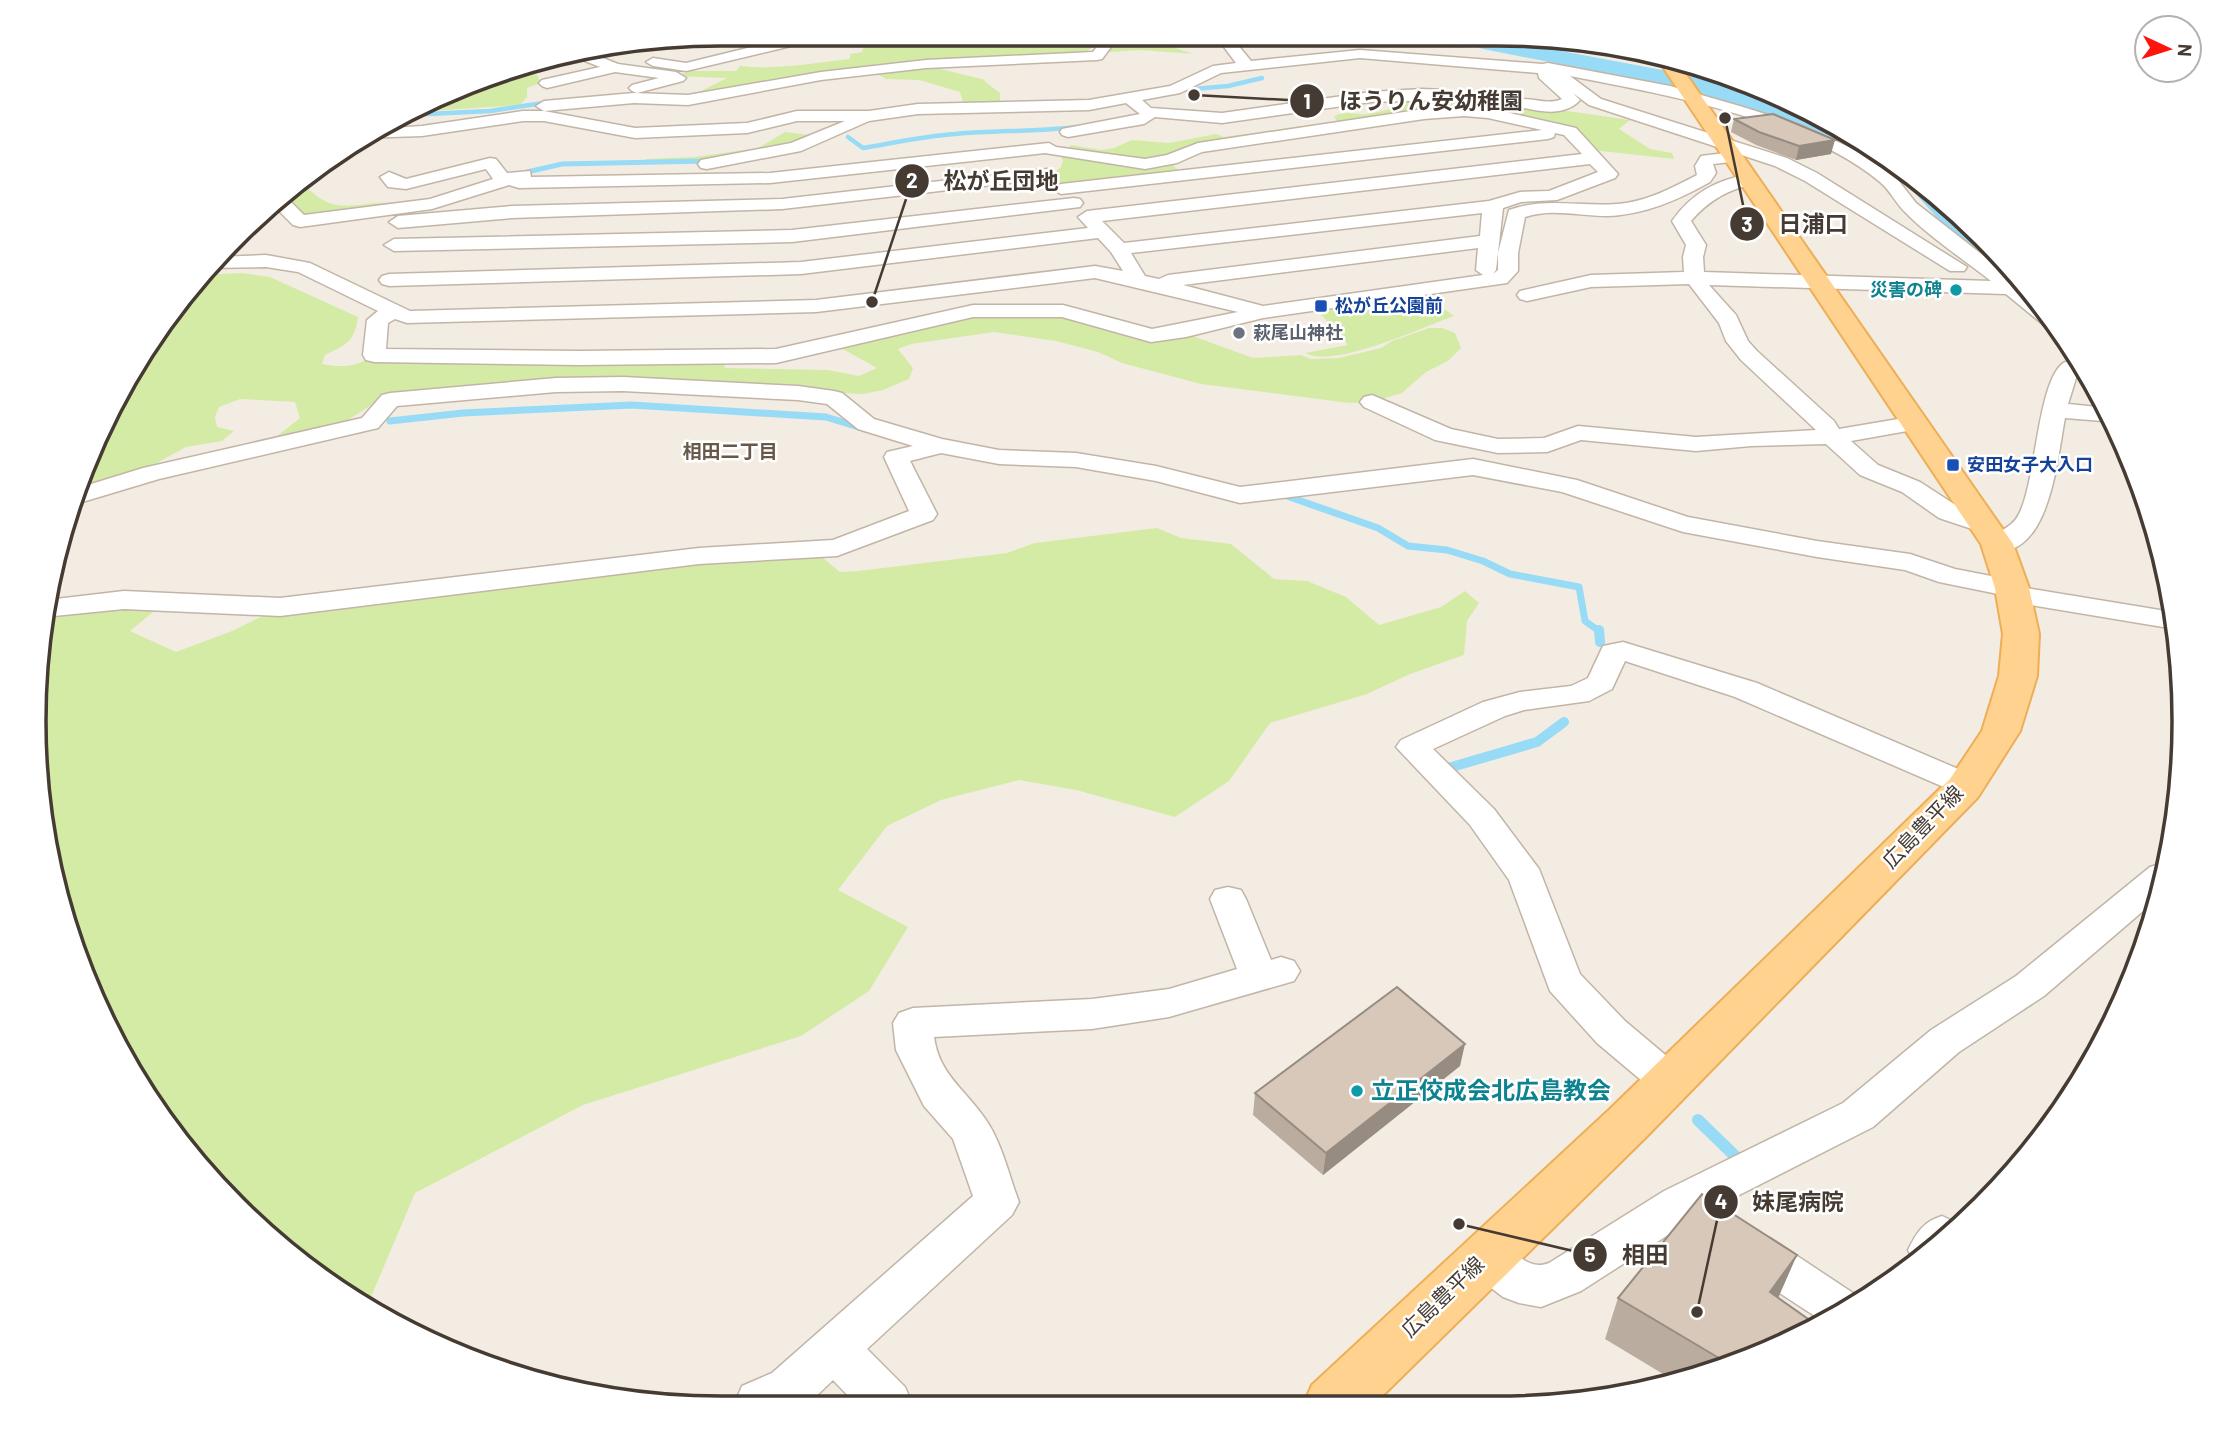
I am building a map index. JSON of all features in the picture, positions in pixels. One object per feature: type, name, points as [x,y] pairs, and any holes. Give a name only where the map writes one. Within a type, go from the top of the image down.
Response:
[{"type":"main road","name":"広島豊平線","points":[[1342,1396],[1627,1124],[1668,1080],[1964,788],[2001,731],[2018,676],[2021,634],[2012,591],[1990,535],[1675,70]]},
{"type":"street","points":[[613,54],[686,67],[772,47],[803,46]]},
{"type":"street","points":[[532,98],[688,100],[821,76],[926,64],[1097,56],[1105,46]]},
{"type":"street","points":[[1232,46],[1266,80]]},
{"type":"street","points":[[1462,47],[1565,74],[1593,101],[1645,116],[1736,160]]},
{"type":"street","points":[[631,58],[670,48]]},
{"type":"street","points":[[534,72],[532,98],[544,117],[635,133],[747,128],[797,116],[869,116],[906,110],[1090,105],[1175,90],[1217,69],[1360,54],[1565,74],[1692,97],[1794,128],[1871,166],[1888,179],[1910,207],[2021,297]]},
{"type":"street","points":[[1396,56],[1390,68],[1455,76]]},
{"type":"street","points":[[590,58],[615,68],[676,76],[678,79],[613,93]]},
{"type":"street","points":[[1322,58],[1342,76]]},
{"type":"street","points":[[1294,62],[1310,75]]},
{"type":"street","points":[[388,133],[422,131],[532,98],[558,83],[615,68]]},
{"type":"street","points":[[1131,99],[1147,112],[1222,118],[1371,97],[1422,94],[1557,107],[1566,106],[1572,100],[1544,75],[1549,72],[1565,74]]},
{"type":"street","points":[[532,98],[541,100],[677,90]]},
{"type":"street","points":[[388,177],[394,183],[406,184],[489,163],[501,177],[519,183],[770,178],[1051,150],[1145,164],[1171,159],[1198,148],[1420,114],[1464,111],[1488,113],[1570,131],[1609,174],[1551,196],[1527,196],[1496,204],[1346,221],[1134,269]]},
{"type":"street","points":[[1068,132],[1144,118],[1149,115],[1147,112]]},
{"type":"street","points":[[1420,114],[1466,143],[1496,204],[1485,282]]},
{"type":"street","points":[[849,142],[869,116]]},
{"type":"street","points":[[389,280],[809,287],[1081,210],[1189,175],[1570,131]]},
{"type":"street","points":[[284,205],[300,221],[396,215],[782,204],[1046,174],[1057,167],[1059,160],[1051,150],[1037,141],[1001,138],[890,152],[849,142],[786,149],[704,164],[583,164]]},
{"type":"street","points":[[394,245],[792,236],[1310,192],[1595,158]]},
{"type":"street","points":[[1171,159],[1189,175]]},
{"type":"street","points":[[396,215],[389,280],[379,289],[384,305],[378,320],[374,355],[579,358],[776,356],[827,346],[935,318],[992,310],[1063,311],[1151,336],[1186,331],[1263,312],[1500,279],[1508,271],[1508,253],[1516,214],[1545,208],[1611,210],[1646,204],[1704,178],[1707,173],[1704,166],[1707,160],[1780,162],[1811,177],[1988,286]]},
{"type":"street","points":[[1736,160],[1723,184],[1698,201],[1681,221],[1696,245],[1690,259],[1695,278],[1733,327],[1737,341],[1769,377],[1826,426],[1832,437],[1869,470],[1911,487],[1948,512],[1990,535],[2017,535],[2033,513],[2055,410],[2066,374],[2072,367]]},
{"type":"street","points":[[396,215],[560,164]]},
{"type":"street","points":[[1278,166],[1435,289]]},
{"type":"street","points":[[1046,174],[1134,269],[1263,312]]},
{"type":"street","points":[[770,178],[782,204],[827,346]]},
{"type":"street","points":[[287,263],[300,221]]},
{"type":"street","points":[[224,263],[287,263],[303,267],[407,317],[809,287],[1095,272],[1390,252],[1490,241]]},
{"type":"street","points":[[1527,295],[1591,281],[1695,278],[2010,288]]},
{"type":"street","points":[[85,495],[152,473],[370,423],[390,400],[543,386],[685,387],[834,398],[866,424],[942,446],[999,457],[1076,460],[1156,474],[1240,495],[1474,467],[1526,475],[1568,485],[1683,524],[1817,549],[1910,562],[1949,576],[2012,591],[2164,619]]},
{"type":"street","points":[[1372,402],[1409,421],[1458,439],[1498,446],[1548,445],[1578,433],[1696,444],[1751,439],[1832,437],[1916,423]]},
{"type":"street","points":[[2055,410],[2098,415]]},
{"type":"street","points":[[1458,439],[1474,467]]},
{"type":"street","points":[[1526,475],[1556,442]]},
{"type":"street","points":[[55,608],[124,600],[280,607],[699,556],[837,548],[924,514],[896,457],[942,446]]},
{"type":"street","points":[[1668,1080],[1611,1032],[1563,981],[1526,878],[1482,817],[1412,747],[1494,709],[1520,701],[1578,694],[1601,683],[1614,652],[1623,651],[1746,690],[1965,784]]},
{"type":"street","points":[[1485,1257],[1519,1283],[1541,1287],[1565,1277],[1680,1204],[1858,1115],[1945,1041],[2030,986],[2150,885]]},
{"type":"street","points":[[773,1396],[789,1389],[997,1202],[971,1131],[939,1095],[916,1050],[913,1023],[1092,1014],[1169,1003],[1270,974],[1228,899]]},
{"type":"street","points":[[1680,1204],[1835,1304]]},
{"type":"street","points":[[835,1349],[881,1396]]},
{"type":"green space","points":[[864,46],[1095,46],[1083,53],[893,63],[862,69],[834,70],[700,94],[697,93],[727,78],[676,76],[691,71],[736,71],[740,66],[781,67],[850,59],[850,54],[862,52]]},
{"type":"green space","points":[[1169,46],[1194,54],[1140,50],[1110,52],[1109,47]]},
{"type":"green space","points":[[932,67],[986,80],[984,81],[1000,93],[1000,105],[964,105],[960,92],[919,80],[886,79],[877,74]]},
{"type":"green space","points":[[532,73],[537,75],[541,83],[527,88],[527,97],[520,105],[431,111],[504,81]]},
{"type":"green space","points":[[1425,96],[1490,100],[1630,120],[1619,129],[1650,149],[1672,153],[1674,159],[1592,150],[1570,131],[1464,111],[1182,149],[1168,158],[1151,160],[1126,156],[1116,159],[1065,152],[1071,145],[1101,150],[1132,140],[1169,143],[1216,134],[1224,137],[1337,121],[1334,116],[1339,114],[1367,114],[1405,105],[1395,98]]},
{"type":"green space","points":[[785,132],[810,135],[767,149],[696,163],[644,162],[646,159],[695,157],[758,148]]},
{"type":"green space","points":[[1059,155],[1169,161],[1182,174],[1060,186],[1050,176],[1061,167],[1063,160]]},
{"type":"green space","points":[[307,187],[324,200],[346,206],[401,203],[305,218],[288,203]]},
{"type":"green space","points":[[241,273],[270,277],[358,317],[352,338],[325,355],[322,364],[334,366],[352,365],[369,358],[724,362],[725,368],[828,370],[859,376],[877,368],[839,347],[971,313],[1060,313],[1103,323],[1187,334],[1253,358],[1301,355],[1311,359],[1339,358],[1381,348],[1392,341],[1429,328],[1442,328],[1455,333],[1461,348],[1448,361],[1426,372],[1402,393],[1372,402],[1349,403],[1201,384],[1122,363],[1098,352],[1056,341],[994,332],[911,344],[898,349],[913,368],[909,379],[883,390],[863,394],[562,379],[387,395],[337,427],[267,444],[300,418],[295,402],[240,399],[219,407],[215,417],[217,427],[234,431],[222,441],[186,447],[144,470],[87,488],[115,422],[136,383],[159,345],[214,274]]},
{"type":"green space","points":[[1427,297],[1454,316],[1357,351],[1336,356],[1305,353],[1348,345],[1318,311]]},
{"type":"green space","points":[[1157,528],[1181,538],[1231,544],[1274,579],[1307,581],[1346,597],[1379,625],[1441,607],[1465,591],[1479,603],[1467,621],[1464,655],[1410,674],[1367,694],[1270,723],[1229,781],[1175,817],[1076,790],[1019,780],[941,800],[887,826],[838,890],[908,927],[869,991],[801,1036],[583,1105],[415,1193],[371,1298],[310,1256],[243,1198],[185,1131],[136,1058],[115,1019],[81,937],[58,852],[47,765],[46,720],[47,676],[54,611],[122,603],[158,608],[130,631],[176,652],[232,631],[269,613],[336,610],[446,594],[699,565],[822,557],[840,572],[858,571],[1007,553],[1035,543]]},
{"type":"water","points":[[1473,46],[1539,47],[1713,81],[1795,115],[1881,166],[1811,130],[1747,108],[1645,81]]},
{"type":"water","points":[[1910,187],[1942,213],[1990,261],[1938,219]]},
{"type":"building","points":[[1773,114],[1835,140],[1799,146],[1759,132],[1734,119]]},
{"type":"building","name":"立正佼成会北広島教会","points":[[1397,987],[1465,1044],[1326,1153],[1255,1093]]},
{"type":"building","points":[[1702,1194],[1797,1255],[1770,1292],[1808,1319],[1719,1358],[1618,1298]]},
{"type":"waterway","points":[[1182,90],[1228,86],[1262,78]]},
{"type":"waterway","points":[[424,114],[490,111],[550,102]]},
{"type":"waterway","points":[[848,137],[863,148],[943,135],[1085,126]]},
{"type":"waterway","points":[[514,175],[562,164],[708,161]]},
{"type":"waterway","points":[[390,421],[463,413],[632,405],[826,417],[865,429]]},
{"type":"waterway","points":[[1284,495],[1378,528],[1408,546],[1447,550],[1483,561],[1510,574],[1579,587],[1585,621],[1599,631]]},
{"type":"waterway","points":[[1599,630],[1600,642]]},
{"type":"waterway","points":[[1448,773],[1445,769],[1537,742],[1564,722]]},
{"type":"waterway","points":[[1698,1120],[1736,1157]]},
{"type":"place","name":"ほうりん安幼稚園","points":[[1194,95]]},
{"type":"place","name":"日浦口","points":[[1725,118]]},
{"type":"place","name":"災害の碑","points":[[1956,290]]},
{"type":"place","name":"松が丘団地","points":[[872,302]]},
{"type":"place","name":"松が丘公園前","points":[[1321,306]]},
{"type":"place","name":"萩尾山神社","points":[[1239,333]]},
{"type":"place","name":"安田女子大入口","points":[[1953,465]]},
{"type":"place","name":"立正佼成会北広島教会","points":[[1357,1091]]},
{"type":"place","name":"相田","points":[[1459,1224]]},
{"type":"place","name":"妹尾病院","points":[[1697,1312]]},
{"type":"district","name":"相田二丁目","points":[[730,451]]}]
